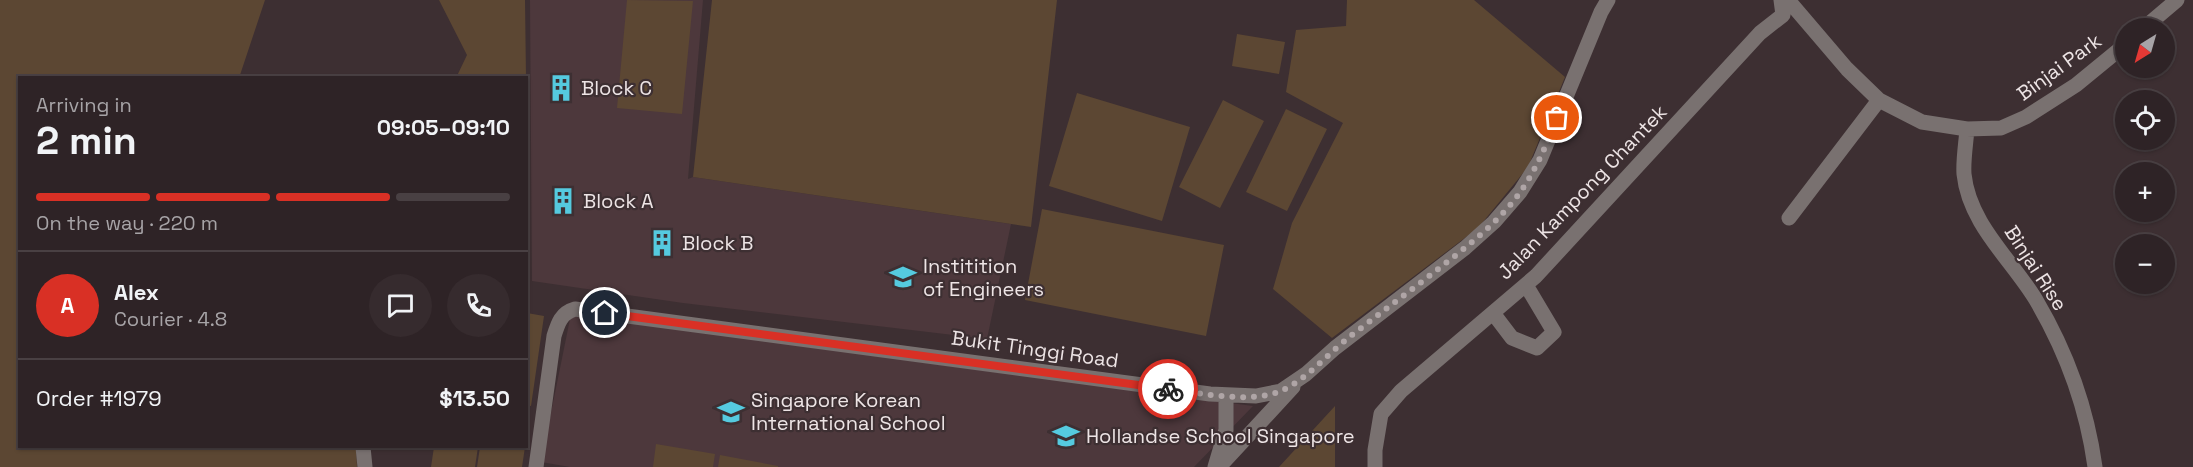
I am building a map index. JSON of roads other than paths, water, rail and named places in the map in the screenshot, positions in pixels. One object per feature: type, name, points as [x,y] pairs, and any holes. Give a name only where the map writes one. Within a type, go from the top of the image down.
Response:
[{"type":"street","name":"Bukit Tinggi Road","points":[[536,467],[554,336],[561,318],[567,311],[575,309],[1226,395],[1256,396],[1281,391],[1306,374],[1335,348],[1465,248],[1494,222],[1520,192],[1540,160],[1608,0]]},
{"type":"street","name":"Jalan Kampong Chantek","points":[[1375,467],[1375,450],[1381,414],[1401,391],[1536,276],[1760,33],[1783,15],[1781,0]]},
{"type":"street","name":"Binjai Park","points":[[1788,0],[1847,69],[1879,100],[1922,122],[1967,129],[2001,128],[2026,117],[2076,85],[2115,53]]},
{"type":"street","points":[[2156,18],[2177,0]]},
{"type":"street","points":[[1789,218],[1879,100]]},
{"type":"street","name":"Binjai Rise","points":[[1967,129],[1964,174],[1971,198],[1983,226],[2036,300],[2068,365],[2084,408],[2090,466]]},
{"type":"street","points":[[1493,313],[1512,338],[1537,348],[1554,332],[1526,285]]},
{"type":"street","points":[[1217,467],[1306,374]]},
{"type":"street","points":[[1217,467],[1226,430],[1226,395]]},
{"type":"street","points":[[363,448],[365,467]]},
{"type":"place","name":"Block C","points":[[561,88]]},
{"type":"place","name":"Block A","points":[[563,201]]},
{"type":"place","name":"Block B","points":[[662,243]]},
{"type":"place","name":"Institition of Engineers","points":[[903,277]]},
{"type":"place","name":"Singapore Korean International School","points":[[731,412]]},
{"type":"place","name":"Hollandse School Singapore","points":[[1066,436]]}]
